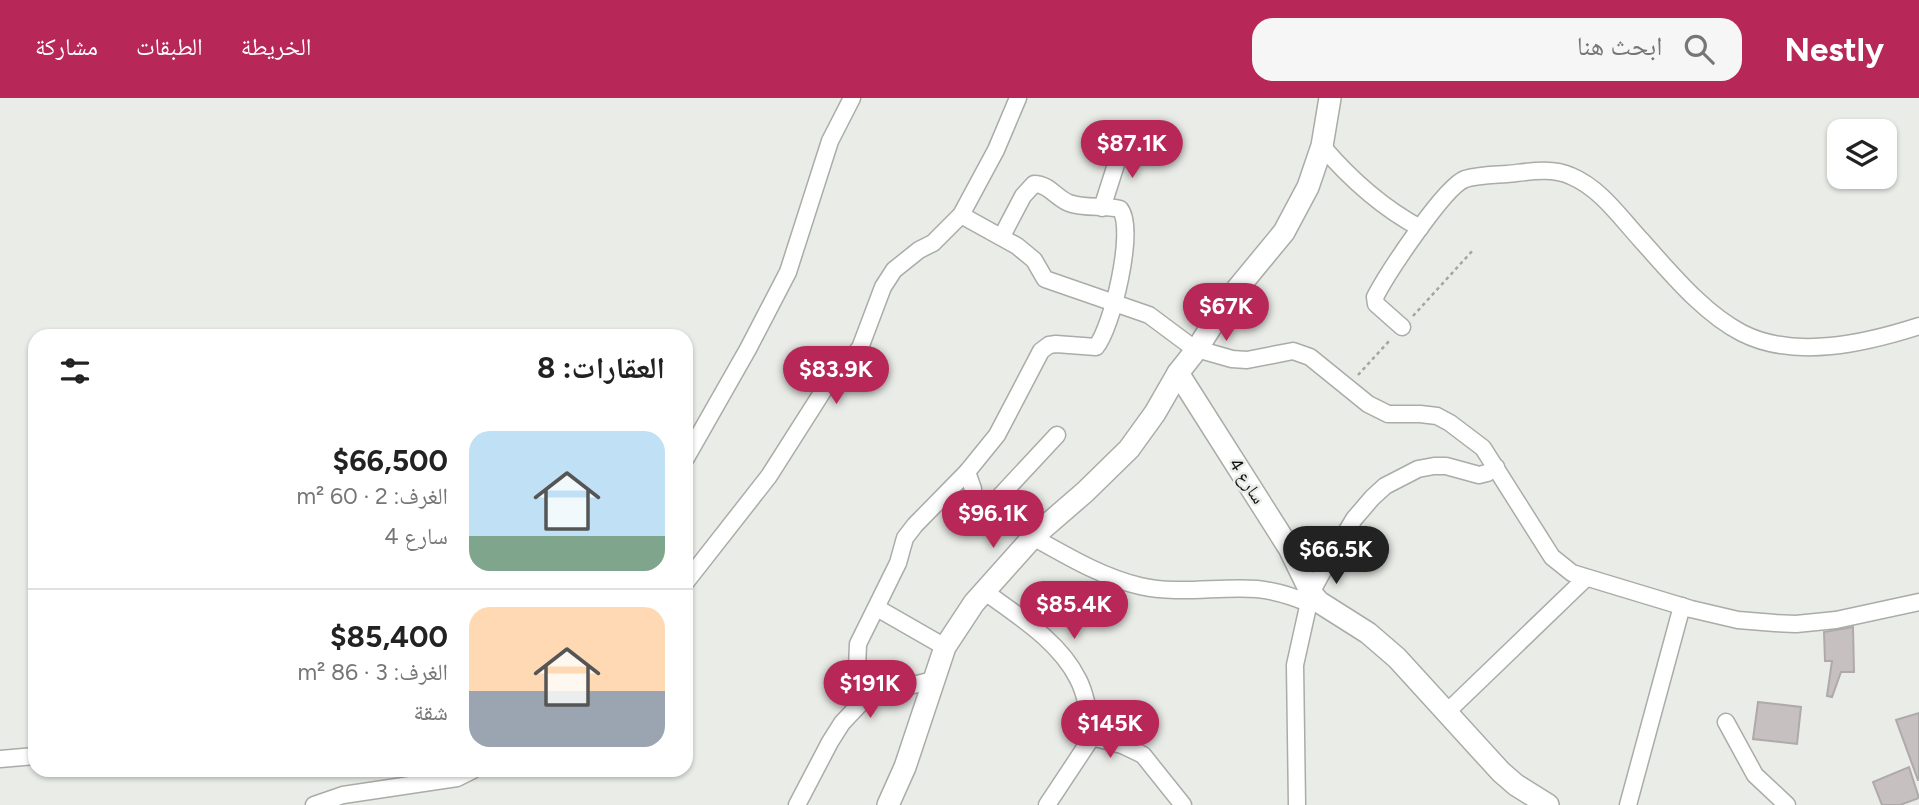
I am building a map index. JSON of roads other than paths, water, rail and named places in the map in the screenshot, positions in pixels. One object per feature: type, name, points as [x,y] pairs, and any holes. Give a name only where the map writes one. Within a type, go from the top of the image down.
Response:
[{"type":"main road","points":[[888,805],[905,767],[945,647],[984,591],[1033,537],[1129,449],[1228,300],[1284,232],[1298,210],[1322,146],[1330,98]]},
{"type":"main road","name":"سارع 4","points":[[1178,373],[1289,548],[1310,598]]},
{"type":"main road","points":[[1310,598],[1367,633],[1398,658],[1501,772],[1548,805]]},
{"type":"street","points":[[693,446],[788,272],[830,141],[852,98]]},
{"type":"street","points":[[693,573],[769,476],[825,388],[860,348],[883,287],[894,270],[919,250],[933,243],[961,215],[996,150],[1018,98]]},
{"type":"street","points":[[1102,208],[1120,152],[1125,145],[1133,142],[1154,143]]},
{"type":"street","points":[[1322,146],[1373,199],[1420,228]]},
{"type":"street","points":[[1402,327],[1376,304],[1375,297],[1435,206],[1464,180],[1551,171],[1570,175],[1593,189],[1689,290],[1715,315],[1743,334],[1774,344],[1818,347],[1877,340],[1919,326]]},
{"type":"street","points":[[797,805],[830,742],[862,698],[857,668],[858,644],[898,563],[905,538],[997,435],[1041,351],[1056,344],[1096,347],[1116,302],[1126,233],[1125,218],[1120,209],[1066,202],[1044,185],[1034,184],[1023,197],[1002,236]]},
{"type":"street","points":[[961,215],[1002,236],[1028,254],[1045,279],[1149,315],[1197,349],[1232,359],[1247,360],[1293,351],[1310,358],[1368,404],[1388,414],[1437,416],[1450,423],[1483,448],[1552,557],[1572,573],[1738,620],[1796,624],[1836,620],[1919,602]]},
{"type":"street","points":[[967,471],[973,489],[969,518],[975,523],[1057,435]]},
{"type":"street","points":[[1297,805],[1295,665],[1310,598],[1354,519],[1385,486],[1418,469],[1446,466],[1479,475],[1496,467]]},
{"type":"street","points":[[1033,537],[1101,573],[1140,586],[1181,591],[1258,589],[1310,598]]},
{"type":"street","points":[[1448,711],[1586,578]]},
{"type":"street","points":[[984,591],[1043,636],[1071,667],[1079,681],[1092,737],[1047,805]]},
{"type":"street","points":[[1628,805],[1682,606]]},
{"type":"street","points":[[877,608],[945,647]]},
{"type":"street","points":[[862,698],[933,680]]},
{"type":"street","points":[[1726,722],[1755,775],[1787,805]]},
{"type":"street","points":[[1092,737],[1122,745],[1143,755],[1183,805]]},
{"type":"street","points":[[0,760],[28,757]]},
{"type":"street","points":[[314,805],[343,795],[459,777]]}]
